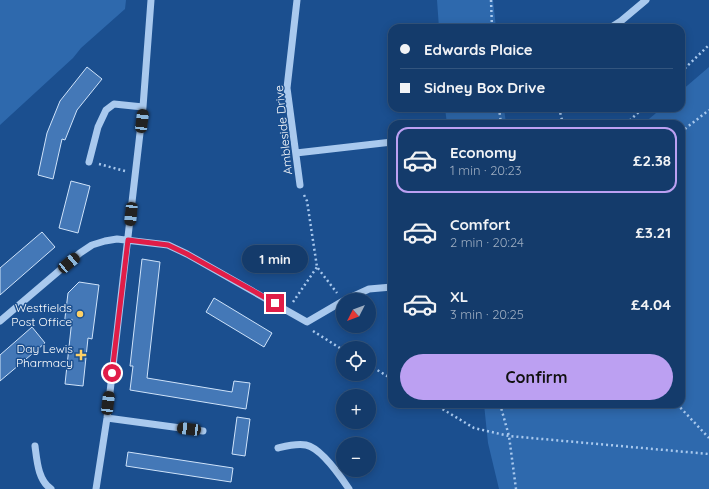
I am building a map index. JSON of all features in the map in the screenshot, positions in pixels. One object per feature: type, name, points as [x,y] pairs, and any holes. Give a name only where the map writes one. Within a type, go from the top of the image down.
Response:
[{"type":"street","points":[[96,489],[107,418],[143,107],[151,0]]},
{"type":"street","name":"Ambleside Drive","points":[[296,0],[287,88],[300,185]]},
{"type":"street","points":[[616,24],[646,0]]},
{"type":"street","points":[[89,162],[98,127],[106,110],[114,104],[143,107]]},
{"type":"street","points":[[296,153],[388,142]]},
{"type":"street","points":[[0,321],[80,253],[92,245],[117,239],[168,245],[187,254],[308,322],[336,306]]},
{"type":"street","points":[[361,293],[369,289],[388,287]]},
{"type":"street","points":[[107,418],[203,431]]},
{"type":"street","points":[[278,448],[307,445],[321,454],[349,489]]},
{"type":"street","points":[[34,446],[40,476],[51,489]]},
{"type":"path","points":[[491,1],[492,24]]},
{"type":"path","points":[[685,68],[709,45]]},
{"type":"path","points":[[685,129],[709,110]]},
{"type":"path","points":[[630,120],[638,112]]},
{"type":"path","points":[[89,162],[135,174]]},
{"type":"path","points":[[300,185],[307,201],[316,268],[337,293]]},
{"type":"path","points":[[287,310],[316,268]]},
{"type":"path","points":[[308,322],[313,332],[336,346]]},
{"type":"path","points":[[376,369],[388,377]]},
{"type":"path","points":[[441,408],[474,428],[509,436],[709,454]]},
{"type":"path","points":[[501,408],[509,436],[516,489]]},
{"type":"path","points":[[681,408],[709,438]]},
{"type":"shaded area","points":[[0,0],[126,0],[125,9],[81,48],[73,58],[0,125]]},
{"type":"shaded area","points":[[437,0],[493,0],[496,24],[439,24]]},
{"type":"shaded area","points":[[709,67],[709,489],[499,489],[488,443],[484,408],[685,408],[685,120],[648,120],[657,112],[685,112],[685,88]]},
{"type":"shaded area","points":[[446,112],[504,112],[506,120],[446,120]]},
{"type":"building","points":[[87,67],[102,79],[77,110],[65,140],[62,139],[53,179],[38,175],[47,133],[60,101]]},
{"type":"building","points":[[71,181],[90,186],[78,233],[59,228]]},
{"type":"building","points":[[42,232],[55,247],[0,295],[0,268]]},
{"type":"building","points":[[142,259],[160,262],[147,378],[232,392],[234,381],[250,383],[246,409],[130,390],[133,366],[130,366]]},
{"type":"building","name":"Westfields Post Office","points":[[79,282],[99,285],[92,339],[88,338],[83,386],[65,384],[72,319],[64,326],[68,293]]},
{"type":"building","points":[[214,298],[272,333],[264,347],[206,312]]},
{"type":"building","points":[[32,327],[45,343],[0,381],[0,355]]},
{"type":"building","points":[[237,417],[250,419],[245,456],[232,454]]},
{"type":"building","points":[[128,452],[233,468],[231,482],[126,466]]},
{"type":"place","name":"Westfields Post Office","points":[[80,314]]},
{"type":"place","name":"Day Lewis Pharmacy","points":[[81,355]]},
{"type":"route","points":[[112,373],[128,240],[168,245],[275,303]]}]
